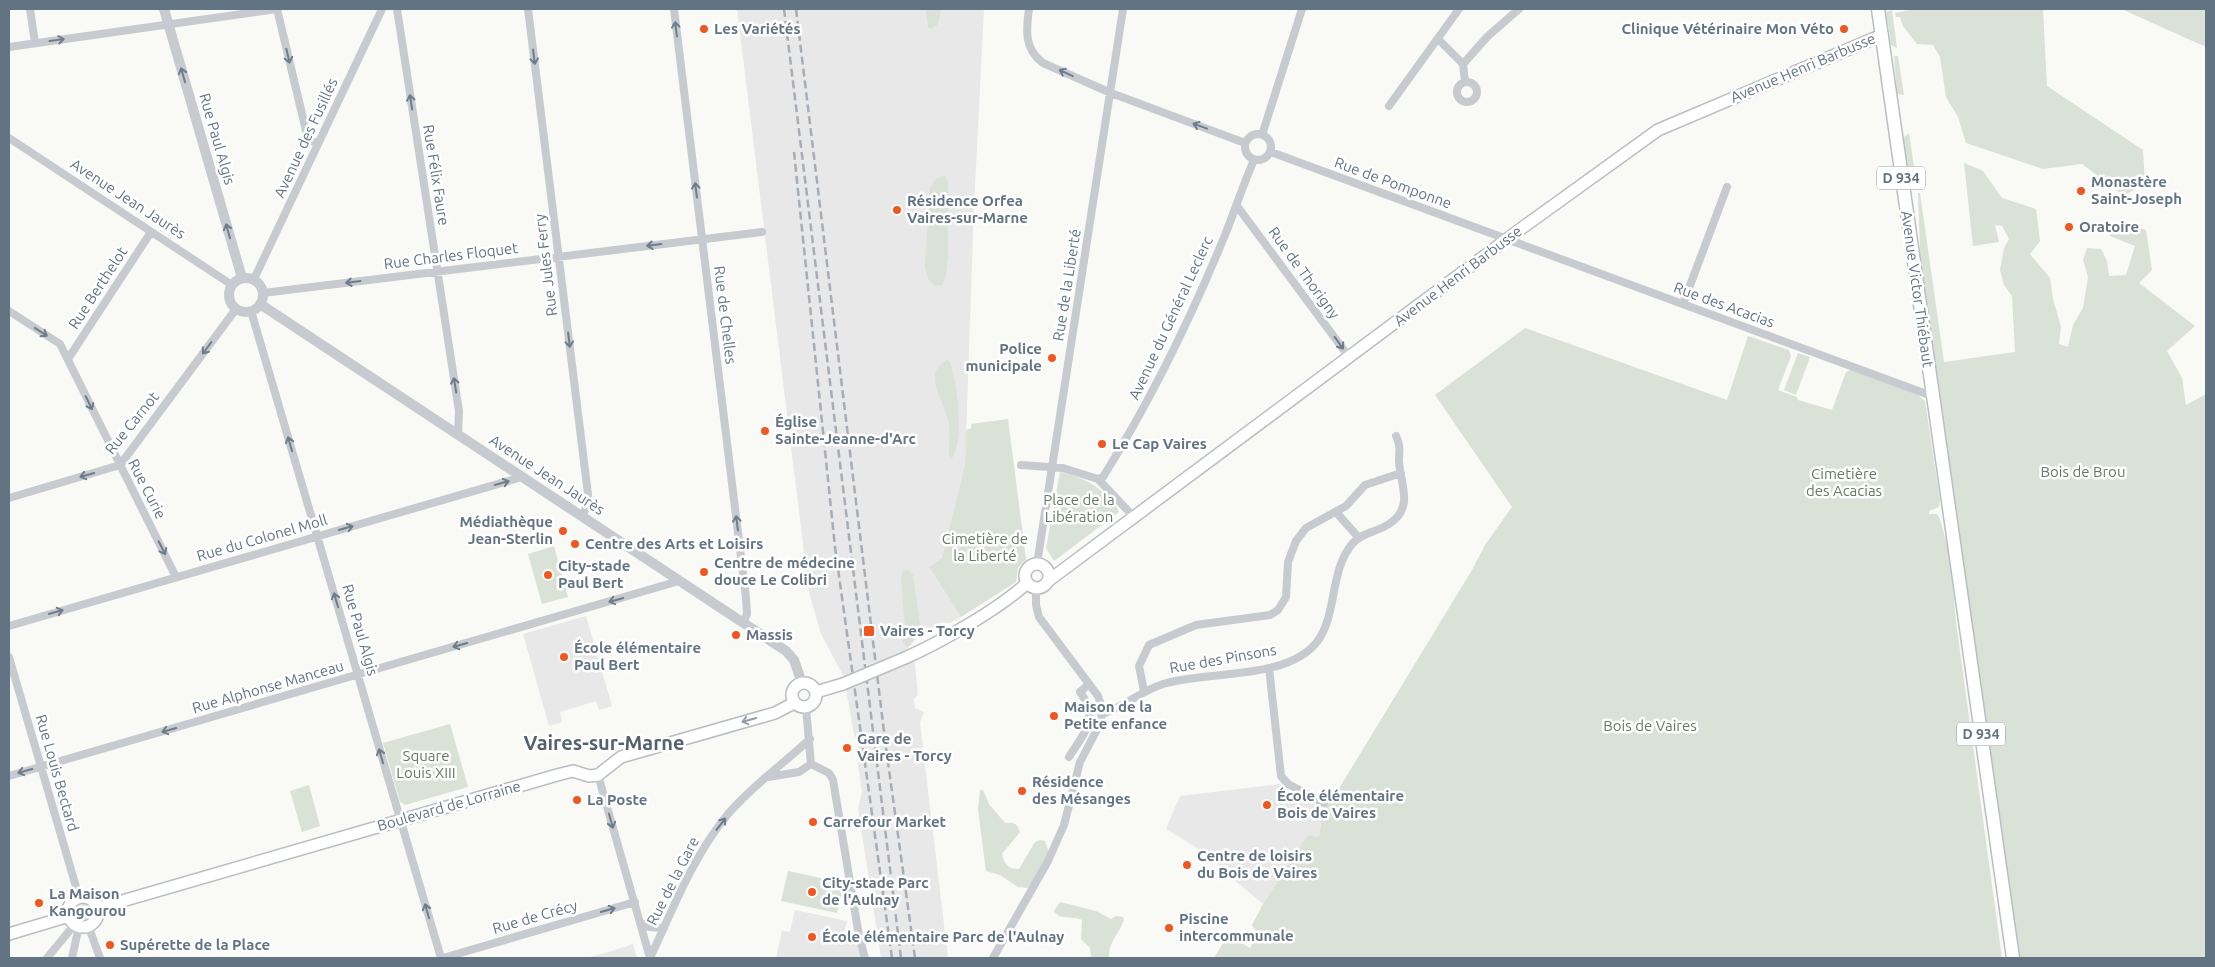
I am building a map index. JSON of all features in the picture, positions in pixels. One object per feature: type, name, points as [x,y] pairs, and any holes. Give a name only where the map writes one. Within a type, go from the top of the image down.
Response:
[{"type":"main road","name":"Avenue Victor Thiébaut","points":[[1878,9],[2013,958]]},
{"type":"main road","name":"Avenue Henri Barbusse","points":[[1048,581],[1507,239],[1658,130],[1882,35]]},
{"type":"main road","points":[[1032,586],[1025,576],[1027,570],[1041,567],[1065,568]]},
{"type":"main road","points":[[816,692],[843,684],[905,658],[948,635],[1011,596],[1032,586],[1043,586],[1048,581],[1041,567]]},
{"type":"main road","points":[[802,683],[811,685],[816,692],[815,702],[806,708],[794,703],[792,692],[796,686],[802,683]]},
{"type":"main road","points":[[598,774],[621,757],[775,713],[794,703]]},
{"type":"main road","name":"Boulevard de Lorraine","points":[[98,908],[570,771],[590,776],[598,774]]},
{"type":"main road","points":[[9,934],[78,923],[95,920],[98,908],[92,900],[79,897],[69,907],[78,923]]},
{"type":"street","points":[[30,9],[35,43]]},
{"type":"street","name":"Rue Paul Algis","points":[[164,9],[242,278]]},
{"type":"street","points":[[9,47],[277,9],[308,139],[318,144]]},
{"type":"street","name":"Avenue des Fusillés","points":[[254,280],[382,9]]},
{"type":"street","name":"Rue Félix Faure","points":[[397,9],[459,411],[458,434]]},
{"type":"street","name":"Rue Jules Ferry","points":[[528,9],[588,494],[587,506],[582,516]]},
{"type":"street","name":"Rue de Chelles","points":[[674,9],[746,598],[747,614],[743,623]]},
{"type":"street","points":[[1029,9],[1027,36],[1029,46],[1035,56],[1043,63],[1110,93],[1245,143]]},
{"type":"street","name":"Rue de la Liberté","points":[[1041,567],[1052,466],[1123,9]]},
{"type":"street","points":[[1262,134],[1302,9]]},
{"type":"street","points":[[1389,106],[1459,9]]},
{"type":"street","points":[[1463,64],[1488,36],[1519,9]]},
{"type":"street","points":[[1438,39],[1463,64],[1465,82]]},
{"type":"street","points":[[1254,134],[1262,134],[1271,143],[1271,152],[1264,159],[1254,160],[1246,154],[1245,143],[1254,134]]},
{"type":"street","name":"Avenue Jean Jaurès","points":[[9,138],[232,285]]},
{"type":"street","name":"Rue de Pomponne","points":[[1271,152],[1507,239]]},
{"type":"street","name":"Avenue du Général Leclerc","points":[[1098,479],[1103,477],[1138,417],[1178,340],[1237,206],[1254,160]]},
{"type":"street","points":[[1683,304],[1727,187]]},
{"type":"street","name":"Rue de Thorigny","points":[[1237,206],[1349,357]]},
{"type":"street","name":"Rue Berthelot","points":[[68,359],[151,232]]},
{"type":"street","name":"Rue Charles Floquet","points":[[262,299],[437,271],[762,232]]},
{"type":"street","name":"Rue des Acacias","points":[[1507,239],[1932,396]]},
{"type":"street","points":[[242,278],[254,280],[260,285],[262,299],[251,311],[243,312],[236,309],[229,298],[232,285],[242,278]]},
{"type":"street","name":"Avenue Jean Jaurès","points":[[262,299],[458,434],[792,656],[802,683]]},
{"type":"street","name":"Rue Carnot","points":[[9,498],[120,465],[236,309]]},
{"type":"street","name":"Rue Curie","points":[[9,311],[60,344],[176,577]]},
{"type":"street","name":"Rue Paul Algis","points":[[251,311],[442,958]]},
{"type":"street","name":"Rue des Pinsons","points":[[1102,714],[1114,710],[1144,691],[1180,679],[1269,668],[1296,658],[1317,642],[1327,620],[1341,562],[1359,538],[1389,524],[1399,513],[1405,496],[1399,461],[1401,447],[1396,436]]},
{"type":"street","points":[[1021,464],[1052,466],[1098,479],[1134,516]]},
{"type":"street","points":[[1144,691],[1139,674],[1139,666],[1145,650],[1156,640],[1196,624],[1270,615],[1278,610],[1286,596],[1288,562],[1296,541],[1313,522],[1336,512],[1366,485],[1402,473]]},
{"type":"street","name":"Rue du Colonel Moll","points":[[9,626],[522,477]]},
{"type":"street","points":[[1336,512],[1359,538]]},
{"type":"street","name":"Rue Alphonse Manceau","points":[[9,776],[680,581]]},
{"type":"street","points":[[993,958],[1060,836],[1080,762],[1099,728],[1102,714],[1098,696],[1039,617],[1032,586]]},
{"type":"street","name":"Rue Louis Bectard","points":[[9,657],[79,897]]},
{"type":"street","points":[[1269,668],[1281,776],[1288,784],[1324,803]]},
{"type":"street","points":[[1069,757],[1089,722],[1090,708],[1080,692],[1089,684]]},
{"type":"street","points":[[806,708],[811,764]]},
{"type":"street","name":"Rue de la Gare","points":[[650,958],[696,862],[713,834],[745,796],[810,739]]},
{"type":"street","points":[[768,777],[799,772],[811,764]]},
{"type":"street","points":[[811,764],[829,773],[833,780],[858,936],[865,958]]},
{"type":"street","points":[[598,774],[650,958]]},
{"type":"street","name":"Rue de Crécy","points":[[442,958],[634,902]]},
{"type":"street","points":[[640,922],[650,927],[664,928]]},
{"type":"street","points":[[46,958],[78,923]]},
{"type":"street","points":[[72,958],[78,923]]},
{"type":"street","points":[[78,923],[100,958]]},
{"type":"street","points":[[64,938],[72,940],[75,946]]},
{"type":"shaded area","points":[[737,9],[984,9],[974,205],[965,464],[942,558],[929,567],[961,617],[950,623],[940,623],[920,635],[906,650],[915,663],[918,695],[914,699],[915,708],[924,712],[920,723],[948,958],[881,958],[858,808],[862,792],[857,757],[859,756],[857,740],[855,740],[844,677],[821,634],[809,592]]},
{"type":"shaded area","name":"École élémentaire Paul Bert","points":[[586,616],[612,706],[599,710],[596,701],[560,712],[562,722],[549,726],[523,634]]},
{"type":"shaded area","points":[[1280,784],[1305,802],[1307,799],[1323,808],[1319,837],[1308,836],[1263,904],[1227,874],[1228,870],[1216,864],[1217,860],[1166,829],[1180,796]]},
{"type":"shaded area","name":"École élémentaire Parc de l'Aulnay","points":[[795,910],[847,921],[842,941],[861,946],[862,958],[776,958],[782,931],[790,932]]},
{"type":"shaded area","points":[[633,944],[637,958],[587,958],[605,953]]},
{"type":"green space","points":[[926,9],[941,9],[938,24],[931,29],[928,27]]},
{"type":"green space","points":[[1915,9],[2043,9],[2047,86],[2143,150],[2145,183],[2124,196],[2082,164],[2043,169],[1966,143],[1958,117],[1946,97],[1940,57],[1933,45],[1917,44],[1903,26],[1900,17],[1896,17],[1895,13]]},
{"type":"green space","points":[[2122,9],[2206,9],[2206,47],[2128,12]]},
{"type":"green space","points":[[1892,10],[1897,48],[1891,45],[1886,12]]},
{"type":"green space","points":[[1894,56],[1898,56],[1904,95],[1897,94]]},
{"type":"green space","points":[[1909,133],[1917,187],[1910,186],[1903,138]]},
{"type":"green space","name":"Bois de Brou","points":[[1964,163],[1983,171],[2002,198],[2036,209],[2040,241],[2030,254],[2050,278],[2053,299],[2061,327],[2059,344],[2068,347],[2073,325],[2083,308],[2088,277],[2083,260],[2087,248],[2101,249],[2107,261],[2109,276],[2126,275],[2135,246],[2110,236],[2109,230],[2118,227],[2146,230],[2152,270],[2139,283],[2195,326],[2167,351],[2182,378],[2186,405],[2206,394],[2206,958],[2018,958],[1920,253],[1918,193],[1920,193],[1944,362],[2015,352],[2012,296],[2004,285],[2000,270],[2004,248],[2009,239],[2002,226],[1995,225],[1999,242],[1973,246]]},
{"type":"green space","points":[[944,175],[948,182],[948,257],[946,275],[942,285],[935,286],[928,279],[925,267],[930,187],[936,179]]},
{"type":"green space","name":"Bois de Vaires","points":[[1525,328],[1727,400],[1748,336],[1789,350],[1791,356],[1778,390],[1797,397],[1798,400],[1832,410],[1846,372],[1851,370],[1918,395],[1925,401],[1940,500],[1939,507],[1929,511],[1929,514],[1937,514],[1940,519],[1950,556],[1956,622],[2002,958],[1214,958],[1228,935],[1250,948],[1258,934],[1252,925],[1263,904],[1308,835],[1319,837],[1324,803],[1340,787],[1472,570],[1485,545],[1512,507],[1435,395]]},
{"type":"green space","points":[[1798,353],[1810,357],[1796,395],[1784,390]]},
{"type":"green space","points":[[947,360],[950,362],[953,372],[959,411],[958,438],[952,458],[949,455],[950,432],[948,419],[936,387],[935,379],[940,365]]},
{"type":"green space","name":"Cimetière de la Liberté","points":[[1008,419],[1026,559],[1018,568],[1016,582],[961,617],[929,567],[942,558],[965,464],[966,430],[971,428],[971,424]]},
{"type":"green space","name":"Place de la Libération","points":[[1060,472],[1076,476],[1094,486],[1110,498],[1119,512],[1054,561],[1046,548]]},
{"type":"green space","name":"City-stade Paul Bert","points":[[554,546],[568,597],[542,604],[528,554]]},
{"type":"green space","points":[[910,570],[913,575],[921,631],[908,647],[902,642],[905,628],[901,578],[903,571]]},
{"type":"green space","name":"Square Louis XIII","points":[[450,724],[468,787],[405,805],[400,802],[383,743]]},
{"type":"green space","points":[[309,785],[320,826],[302,832],[290,791]]},
{"type":"green space","points":[[980,790],[983,790],[989,804],[1005,823],[1015,824],[1020,832],[1002,854],[1008,866],[1019,869],[1035,842],[1045,841],[1050,856],[1028,888],[1018,887],[1000,875],[986,871],[978,810]]},
{"type":"green space","name":"City-stade Parc de l'Aulnay","points":[[788,871],[844,883],[837,913],[781,901]]},
{"type":"green space","points":[[83,902],[90,905],[93,912],[90,919],[83,922],[76,919],[73,912],[76,905]]},
{"type":"green space","points":[[1060,902],[1096,911],[1111,919],[1116,916],[1123,917],[1122,925],[1110,947],[1109,958],[1091,958],[1090,948],[1081,939],[1082,920],[1063,917],[1057,914],[1054,911]]},
{"type":"railway","points":[[784,9],[901,958]]},
{"type":"railway","points":[[796,9],[886,748],[915,958]]},
{"type":"railway","points":[[794,152],[835,547],[892,958]]},
{"type":"place","name":"Les Variétés","points":[[704,29]]},
{"type":"place","name":"Clinique Vétérinaire Mon Véto","points":[[1844,29]]},
{"type":"place","name":"Monastère Saint-Joseph","points":[[2081,191]]},
{"type":"place","name":"Résidence Orfea Vaires-sur-Marne","points":[[897,210]]},
{"type":"place","name":"Oratoire","points":[[2069,227]]},
{"type":"place","name":"Police municipale","points":[[1052,358]]},
{"type":"place","name":"Église Sainte-Jeanne-d'Arc","points":[[765,431]]},
{"type":"place","name":"Le Cap Vaires","points":[[1102,444]]},
{"type":"place","name":"Médiathèque Jean-Sterlin","points":[[563,531]]},
{"type":"place","name":"Centre des Arts et Loisirs","points":[[575,544]]},
{"type":"place","name":"Centre de médecine douce Le Colibri","points":[[704,572]]},
{"type":"place","name":"City-stade Paul Bert","points":[[548,575]]},
{"type":"place","name":"Vaires - Torcy","points":[[869,631]]},
{"type":"place","name":"Massis","points":[[736,635]]},
{"type":"place","name":"École élémentaire Paul Bert","points":[[564,657]]},
{"type":"place","name":"Maison de la Petite enfance","points":[[1054,716]]},
{"type":"place","name":"Gare de Vaires - Torcy","points":[[847,748]]},
{"type":"place","name":"Résidence des Mésanges","points":[[1022,791]]},
{"type":"place","name":"La Poste","points":[[577,800]]},
{"type":"place","name":"École élémentaire Bois de Vaires","points":[[1267,805]]},
{"type":"place","name":"Carrefour Market","points":[[813,822]]},
{"type":"place","name":"Centre de loisirs du Bois de Vaires","points":[[1187,865]]},
{"type":"place","name":"City-stade Parc de l'Aulnay","points":[[812,892]]},
{"type":"place","name":"La Maison Kangourou","points":[[39,903]]},
{"type":"place","name":"Piscine intercommunale","points":[[1169,928]]},
{"type":"place","name":"École élémentaire Parc de l'Aulnay","points":[[812,937]]},
{"type":"place","name":"Supérette de la Place","points":[[110,945]]},
{"type":"district","name":"Vaires-sur-Marne","points":[[604,743]]},
{"type":"park label","name":"Cimetière des Acacias","points":[[1844,482]]}]
